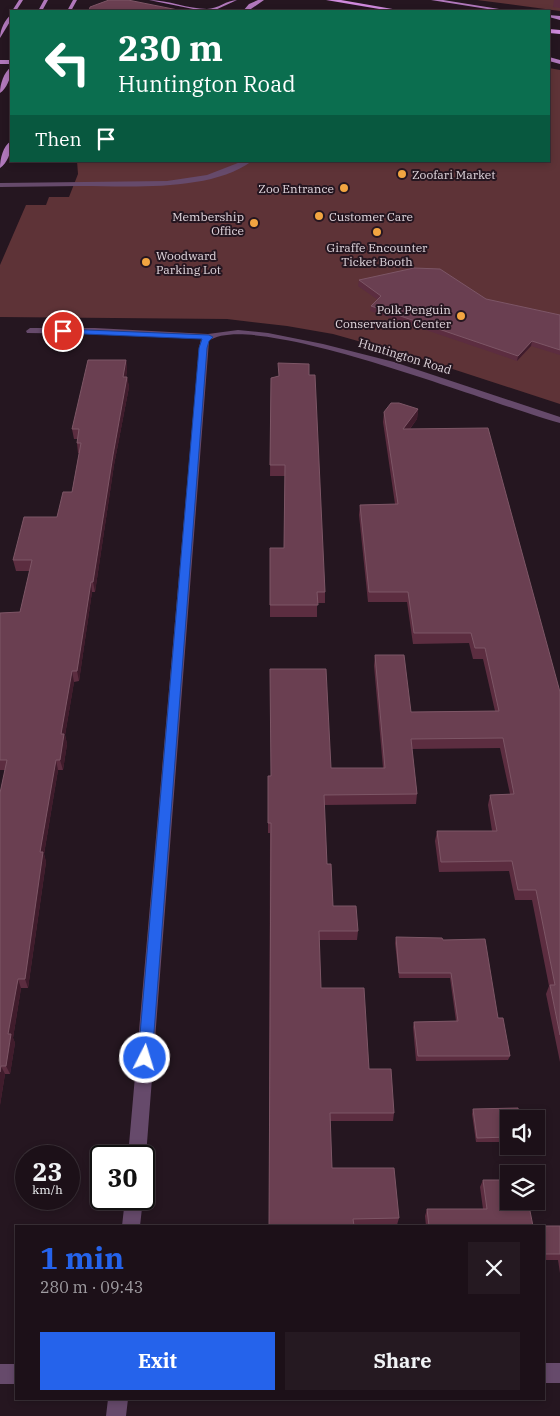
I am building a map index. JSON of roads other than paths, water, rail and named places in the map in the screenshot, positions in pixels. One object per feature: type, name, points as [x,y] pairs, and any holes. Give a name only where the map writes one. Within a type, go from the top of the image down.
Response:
[{"type":"highway","points":[[330,0],[395,10]]},
{"type":"main road","points":[[151,0],[205,10]]},
{"type":"main road","points":[[212,10],[235,0]]},
{"type":"main road","points":[[246,9],[262,0]]},
{"type":"main road","points":[[433,0],[502,10]]},
{"type":"main road","points":[[0,36],[10,18]]},
{"type":"main road","points":[[0,91],[10,71]]},
{"type":"main road","points":[[0,166],[10,145]]},
{"type":"street","points":[[0,185],[137,185],[182,183],[218,175],[247,162]]},
{"type":"street","name":"Huntington Road","points":[[30,331],[95,331],[209,337],[217,334],[238,332],[328,347],[417,372],[560,420]]},
{"type":"street","points":[[138,1145],[202,358],[205,340],[209,337]]},
{"type":"street","points":[[131,1225],[133,1210]]},
{"type":"street","points":[[545,1374],[560,1373]]},
{"type":"street","points":[[0,1374],[15,1374]]},
{"type":"street","points":[[116,1416],[118,1400]]},
{"type":"place","name":"Zoofari Market","points":[[402,174]]},
{"type":"place","name":"Zoo Entrance","points":[[344,188]]},
{"type":"place","name":"Customer Care","points":[[319,216]]},
{"type":"place","name":"Membership Office","points":[[254,223]]},
{"type":"place","name":"Giraffe Encounter Ticket Booth","points":[[377,232]]},
{"type":"place","name":"Woodward Parking Lot","points":[[146,262]]},
{"type":"place","name":"Polk Penguin Conservation Center","points":[[461,316]]}]
